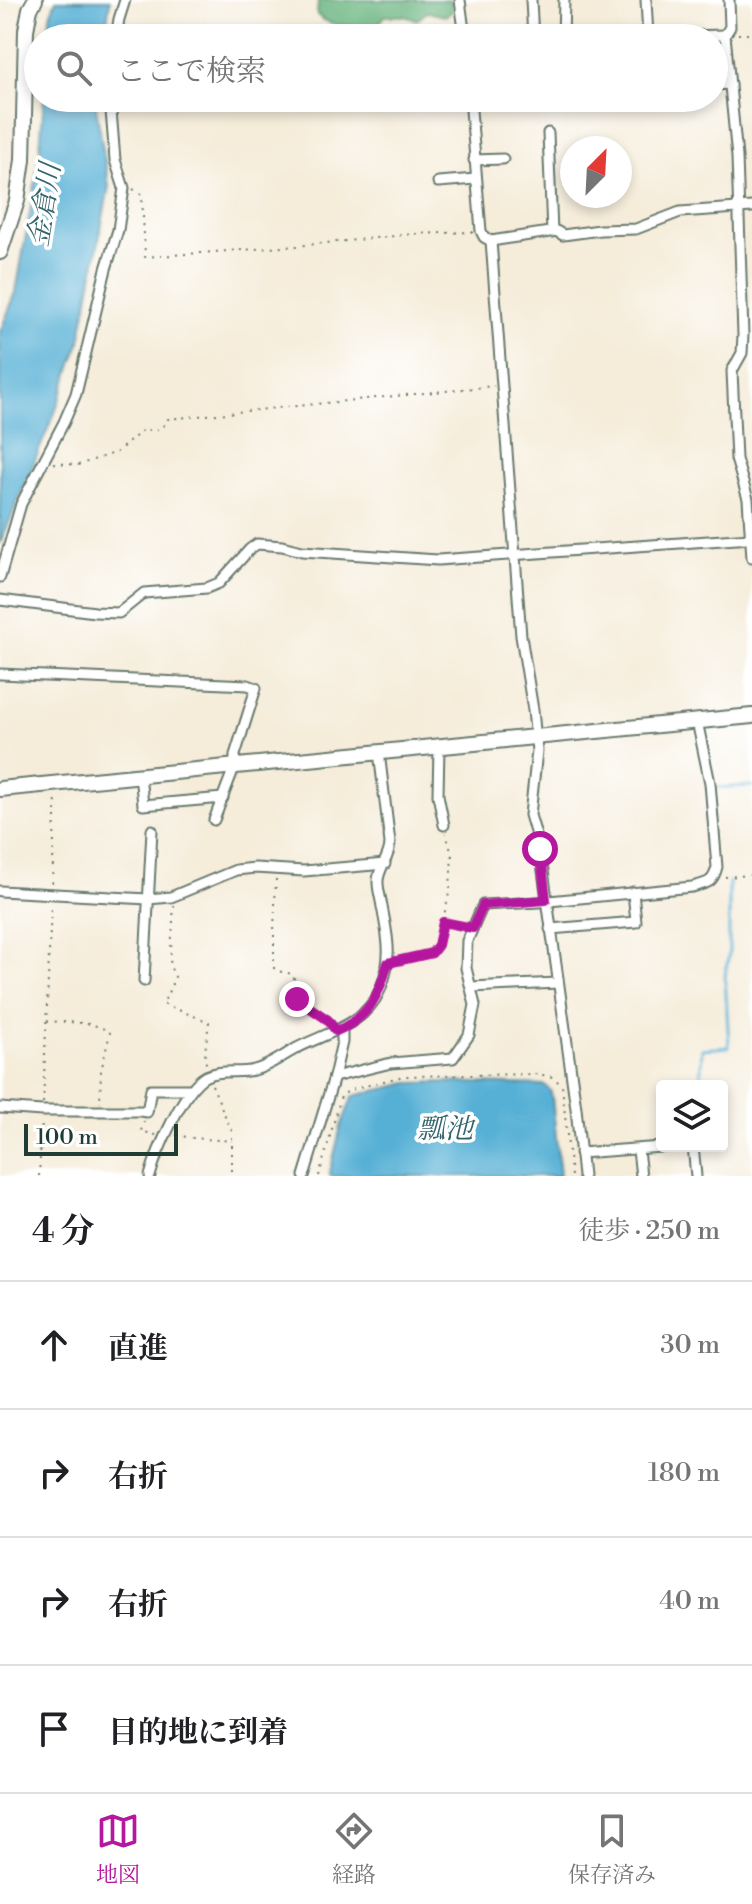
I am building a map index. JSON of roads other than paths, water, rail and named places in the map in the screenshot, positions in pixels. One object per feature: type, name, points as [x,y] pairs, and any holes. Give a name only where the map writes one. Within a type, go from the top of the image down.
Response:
[{"type":"street","points":[[118,24],[125,0]]},
{"type":"street","points":[[460,0],[463,24]]},
{"type":"street","points":[[531,0],[532,24]]},
{"type":"street","points":[[563,24],[564,0]]},
{"type":"street","points":[[646,0],[647,24]]},
{"type":"street","points":[[728,30],[729,0]]},
{"type":"street","points":[[27,24],[32,2]]},
{"type":"street","points":[[728,64],[741,238],[742,353],[732,371],[736,459],[748,499],[752,558]]},
{"type":"street","points":[[0,252],[17,201],[23,160],[24,112]]},
{"type":"street","points":[[0,577],[21,504],[76,394],[118,230],[124,188],[115,160],[111,112]]},
{"type":"street","points":[[471,112],[481,231],[491,241],[556,231],[563,235],[636,229],[680,212],[752,207]]},
{"type":"street","points":[[548,133],[552,232]]},
{"type":"street","points":[[474,160],[503,159]]},
{"type":"street","points":[[438,182],[476,179]]},
{"type":"street","points":[[741,238],[752,237]]},
{"type":"street","points":[[491,241],[521,636],[537,751],[530,815],[540,849],[583,1176]]},
{"type":"street","points":[[0,600],[119,613],[144,593],[207,588],[219,583],[257,544],[302,551],[438,560],[516,556],[751,533]]},
{"type":"street","points":[[0,674],[248,685],[256,688],[235,755],[235,765],[214,820]]},
{"type":"street","points":[[0,789],[752,716]]},
{"type":"street","points":[[334,1077],[391,1063],[453,1058],[469,1035],[475,1005],[466,968],[467,941],[483,905],[709,883],[717,867],[710,783],[697,721]]},
{"type":"street","points":[[439,747],[438,795],[444,825]]},
{"type":"street","points":[[150,1176],[166,1135],[191,1089],[204,1077],[222,1072],[255,1070],[308,1042],[339,1030],[363,1014],[373,1002],[389,957],[387,930],[377,884],[390,851],[379,752]]},
{"type":"street","points":[[140,774],[143,805],[223,798]]},
{"type":"street","points":[[144,981],[152,830]]},
{"type":"street","points":[[0,891],[148,899],[175,895],[236,870],[333,870],[385,864]]},
{"type":"street","points":[[550,929],[636,922],[633,892]]},
{"type":"street","points":[[471,987],[558,983]]},
{"type":"street","points":[[304,1176],[334,1077],[342,1042],[339,1030]]},
{"type":"street","points":[[0,1108],[147,1112],[151,1089],[191,1089]]},
{"type":"street","points":[[580,1153],[656,1148]]},
{"type":"street","points":[[638,1150],[641,1176]]},
{"type":"street","points":[[694,1152],[696,1176]]},
{"type":"water","points":[[56,0],[110,0],[107,24],[50,24]]},
{"type":"water","name":"金倉川","points":[[43,112],[97,112],[109,186],[80,342],[55,412],[0,544],[0,332],[16,292],[39,160]]},
{"type":"water","name":"瓢池","points":[[408,1083],[544,1085],[552,1097],[560,1176],[329,1176],[341,1126],[353,1096]]},
{"type":"waterway","points":[[712,788],[752,786]]},
{"type":"waterway","points":[[700,1080],[702,1049],[729,1047],[725,976],[729,953],[729,882]]}]
